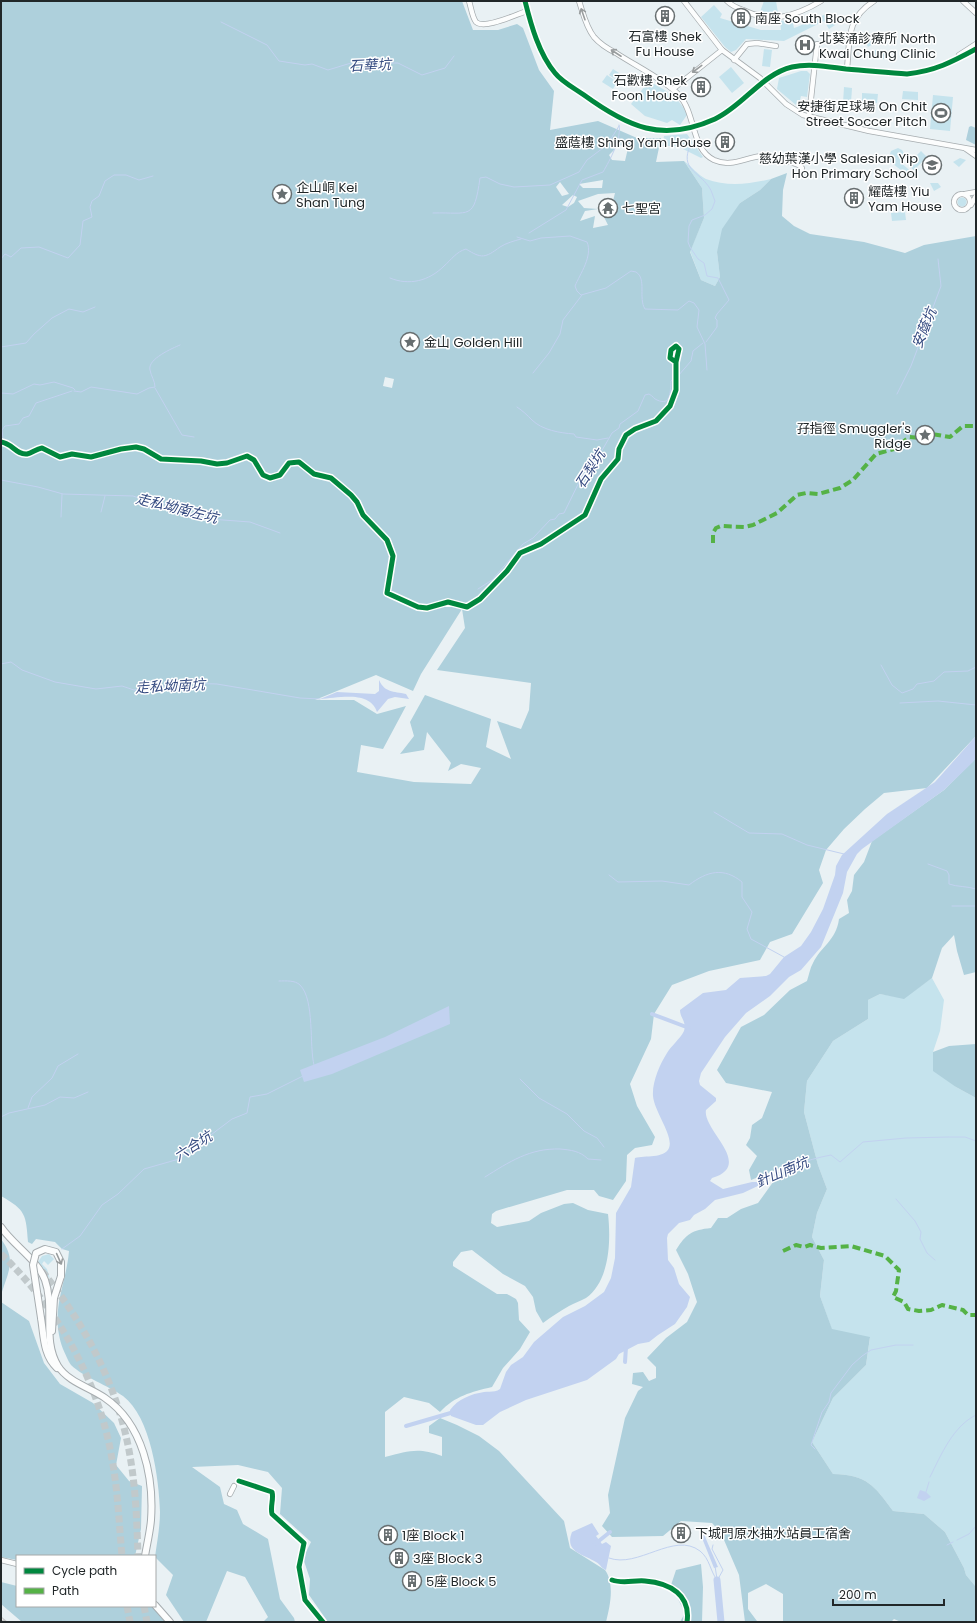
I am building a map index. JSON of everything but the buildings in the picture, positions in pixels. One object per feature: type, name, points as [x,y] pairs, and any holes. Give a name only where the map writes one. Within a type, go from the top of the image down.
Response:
[{"type":"main road","points":[[1,1226],[45,1280],[48,1295],[50,1344],[54,1358],[63,1372]]},
{"type":"main road","points":[[50,1344],[54,1298],[61,1276],[61,1262],[56,1252],[45,1249],[36,1254],[33,1265],[48,1355],[50,1361],[72,1379],[99,1394],[117,1408],[128,1420],[138,1440],[146,1461],[151,1489],[151,1520],[145,1555]]},
{"type":"main road","points":[[156,1606],[170,1622]]},
{"type":"street","points":[[469,1],[475,20],[484,25],[527,11]]},
{"type":"street","points":[[525,1],[527,11],[541,50],[552,69],[562,80],[592,101],[621,118],[650,130],[687,129],[724,114],[764,83],[785,69],[799,66],[815,66],[907,74],[949,64],[976,49]]},
{"type":"street","points":[[579,1],[588,26],[599,42],[673,89],[685,102],[701,149],[706,155],[716,161],[732,164],[755,157],[769,156],[799,165],[802,167],[801,172]]},
{"type":"street","points":[[684,1],[722,50],[764,83],[786,104],[809,118],[882,134],[976,150]]},
{"type":"street","points":[[727,1],[752,14],[780,18],[799,13],[821,1]]},
{"type":"street","points":[[848,69],[854,22],[858,13],[874,1]]},
{"type":"street","points":[[963,1],[976,13]]},
{"type":"street","points":[[734,60],[747,44],[756,43],[776,46]]},
{"type":"street","points":[[809,118],[817,44]]},
{"type":"street","points":[[933,69],[976,44]]},
{"type":"street","points":[[673,89],[722,50]]},
{"type":"street","points":[[961,147],[976,156]]},
{"type":"street","points":[[976,192],[960,194],[955,197],[954,205],[961,210],[965,210],[976,196]]},
{"type":"street","points":[[965,194],[970,201],[969,206]]},
{"type":"street","points":[[1,442],[10,444],[22,454],[42,448],[60,457],[72,454],[91,457],[134,447],[144,449],[161,459],[201,461],[217,464],[227,463],[242,457],[248,457],[257,462],[264,475],[270,478],[280,475],[289,463],[299,462],[312,473],[331,478],[351,495],[358,503],[363,515],[387,540],[393,556],[387,593],[418,607],[427,608],[448,602],[467,607],[480,599],[507,571],[520,553],[541,544],[585,515],[601,478],[618,459],[620,449],[626,435],[636,429],[656,422],[670,406],[676,390],[676,362]]},
{"type":"street","points":[[239,1481],[272,1492],[272,1514],[304,1543],[299,1567],[305,1600],[323,1622]]},
{"type":"street","points":[[230,1494],[234,1486]]},
{"type":"street","points":[[1,1560],[16,1564]]},
{"type":"street","points":[[612,1580],[619,1582],[645,1581],[664,1585],[670,1588],[680,1594],[686,1602],[689,1613],[688,1622]]},
{"type":"shaded area","points":[[1,1],[462,1],[473,30],[498,30],[517,24],[523,28],[539,70],[554,91],[550,130],[598,121],[637,138],[661,138],[656,162],[684,161],[702,188],[704,218],[690,252],[701,280],[715,286],[720,277],[717,252],[722,229],[740,203],[760,190],[771,179],[787,173],[783,190],[782,216],[794,226],[810,234],[864,242],[905,253],[924,245],[976,236],[976,736],[927,788],[884,793],[844,829],[826,850],[819,870],[823,883],[792,934],[770,942],[760,960],[709,971],[672,985],[654,1014],[651,1039],[630,1084],[637,1106],[655,1137],[652,1145],[635,1148],[627,1155],[626,1181],[613,1200],[599,1196],[594,1190],[567,1190],[496,1211],[492,1214],[491,1223],[497,1227],[529,1221],[541,1213],[564,1204],[573,1203],[588,1210],[608,1214],[609,1248],[607,1259],[600,1281],[594,1291],[586,1298],[571,1305],[543,1323],[536,1311],[533,1297],[525,1286],[503,1274],[472,1250],[461,1252],[453,1262],[453,1266],[497,1294],[507,1294],[516,1299],[518,1303],[519,1320],[530,1332],[520,1349],[503,1368],[492,1387],[464,1395],[452,1402],[440,1412],[429,1403],[404,1397],[385,1412],[385,1457],[414,1451],[434,1453],[442,1456],[442,1437],[429,1433],[429,1426],[440,1418],[479,1436],[499,1451],[564,1521],[570,1548],[605,1570],[611,1588],[606,1622],[328,1622],[309,1595],[310,1579],[303,1558],[311,1542],[280,1514],[282,1488],[268,1472],[238,1465],[192,1467],[220,1487],[224,1504],[237,1510],[243,1524],[268,1539],[280,1599],[294,1618],[295,1622],[263,1622],[268,1617],[245,1577],[227,1571],[206,1622],[184,1622],[166,1595],[173,1575],[156,1558],[155,1555],[160,1512],[158,1483],[152,1450],[147,1433],[133,1406],[123,1396],[82,1374],[71,1365],[63,1349],[59,1335],[58,1323],[58,1311],[69,1251],[62,1249],[55,1242],[36,1239],[32,1244],[28,1242],[23,1214],[1,1196]],"holes":[[[629,144],[625,161],[612,160],[609,155],[618,146]],[[603,180],[602,188],[583,188],[579,184]],[[560,182],[569,194],[562,196],[556,187]],[[615,193],[613,201],[602,213],[608,225],[593,228],[595,216],[580,221],[585,211],[598,209],[584,208],[578,201],[598,194]],[[573,195],[577,197],[574,203],[568,207],[562,205]],[[385,377],[394,379],[392,388],[383,386]],[[462,609],[465,628],[437,670],[531,683],[529,710],[521,729],[497,721],[511,759],[486,747],[491,719],[425,695],[410,722],[414,736],[400,754],[424,750],[427,732],[451,763],[448,771],[461,764],[481,768],[471,784],[414,782],[357,772],[361,745],[383,749],[406,706],[377,714],[354,700],[315,700],[376,675],[413,691],[421,674]]]},
{"type":"shaded area","points":[[764,1],[776,1],[778,13],[760,12]]},
{"type":"shaded area","points":[[714,5],[722,14],[720,18],[761,30],[781,30],[780,21],[792,19],[794,28],[826,14],[831,23],[843,17],[844,19],[829,29],[824,21],[784,41],[746,39],[736,50],[731,52],[725,47],[701,17]]},
{"type":"shaded area","points":[[875,35],[878,41],[868,47],[865,41]]},
{"type":"shaded area","points":[[764,49],[772,50],[770,67],[762,66]]},
{"type":"shaded area","points":[[871,50],[885,51],[884,59],[870,58]]},
{"type":"shaded area","points":[[731,67],[744,83],[732,93],[719,77]]},
{"type":"shaded area","points":[[613,69],[622,75],[618,81],[609,75]]},
{"type":"shaded area","points":[[801,71],[807,71],[810,74],[807,97],[801,96],[800,100],[797,100],[796,105],[777,89],[779,78]]},
{"type":"shaded area","points":[[607,75],[617,82],[613,89],[602,82]]},
{"type":"shaded area","points":[[652,83],[668,92],[681,104],[687,115],[680,125],[672,120],[667,123],[645,116],[631,104],[645,86],[648,88]]},
{"type":"shaded area","points":[[844,87],[852,88],[851,103],[843,103]]},
{"type":"shaded area","points":[[903,91],[918,92],[918,100],[902,99]]},
{"type":"shaded area","points":[[862,93],[878,94],[877,103],[862,101]]},
{"type":"shaded area","name":"安捷街足球場 On Chit Street Soccer Pitch","points":[[933,95],[953,97],[950,131],[930,129]]},
{"type":"shaded area","points":[[821,104],[826,109],[821,114],[816,109]]},
{"type":"shaded area","points":[[971,126],[976,128],[976,145],[966,140],[969,127]]},
{"type":"shaded area","points":[[687,134],[703,157],[701,158],[677,146],[662,146],[664,136]]},
{"type":"shaded area","points":[[898,148],[902,150],[905,155],[900,162],[914,174],[906,174],[888,160],[891,151]]},
{"type":"shaded area","points":[[921,151],[927,157],[917,167],[919,169],[917,174],[907,163],[909,159],[911,161]]},
{"type":"shaded area","points":[[960,158],[966,160],[959,167],[953,162]]},
{"type":"shaded area","points":[[684,161],[697,173],[714,182],[738,184],[771,179],[760,190],[740,203],[717,252],[720,277],[715,286],[701,280],[690,251],[704,218],[702,188]]},
{"type":"shaded area","points":[[930,183],[938,183],[941,187],[934,191]]},
{"type":"shaded area","points":[[962,197],[967,202],[962,207],[957,202]]},
{"type":"shaded area","points":[[905,212],[906,220],[892,221],[891,213]]},
{"type":"shaded area","points":[[379,680],[387,689],[393,692],[406,694],[409,699],[395,697],[388,699],[377,712],[373,705],[361,698],[344,697],[320,699],[337,692],[375,694],[379,691]]},
{"type":"shaded area","points":[[976,736],[976,758],[973,762],[944,790],[857,854],[847,872],[843,893],[821,947],[801,970],[789,977],[770,996],[746,1013],[725,1037],[701,1073],[699,1081],[700,1085],[716,1098],[716,1101],[706,1110],[707,1118],[724,1147],[728,1156],[729,1165],[724,1172],[712,1178],[710,1181],[723,1189],[752,1182],[762,1182],[762,1184],[743,1193],[715,1200],[705,1209],[694,1215],[690,1220],[679,1223],[668,1234],[668,1260],[674,1268],[679,1284],[690,1297],[687,1307],[675,1324],[649,1342],[638,1344],[619,1354],[616,1359],[587,1380],[526,1400],[500,1412],[483,1425],[476,1425],[451,1416],[450,1410],[453,1406],[465,1398],[479,1393],[500,1389],[506,1372],[511,1365],[523,1357],[534,1342],[563,1317],[585,1306],[604,1292],[611,1278],[615,1258],[616,1213],[631,1187],[635,1158],[663,1154],[669,1148],[669,1137],[654,1102],[653,1091],[655,1079],[662,1062],[685,1028],[680,1010],[703,993],[726,990],[740,978],[766,976],[770,974],[784,957],[801,946],[811,932],[823,909],[835,875],[836,866],[842,855],[887,814],[935,782]]},
{"type":"shaded area","points":[[976,758],[976,972],[964,975],[954,935],[942,948],[932,978],[904,999],[880,994],[868,1000],[868,1019],[833,1041],[807,1081],[804,1112],[818,1165],[827,1189],[817,1213],[812,1237],[824,1260],[820,1296],[832,1329],[870,1337],[866,1365],[833,1398],[812,1442],[833,1474],[862,1479],[875,1488],[893,1511],[924,1514],[945,1532],[964,1568],[966,1575],[976,1587],[976,1622],[901,1622],[894,1619],[891,1622],[783,1622],[783,1594],[766,1584],[748,1593],[748,1609],[757,1621],[745,1622],[739,1575],[721,1533],[712,1523],[681,1521],[663,1536],[612,1537],[602,1526],[610,1513],[608,1495],[625,1418],[638,1391],[643,1387],[632,1384],[633,1373],[643,1372],[649,1381],[656,1378],[656,1367],[647,1358],[666,1338],[687,1322],[697,1302],[688,1274],[676,1250],[690,1234],[699,1230],[711,1228],[718,1218],[727,1218],[741,1209],[758,1203],[776,1178],[795,1162],[751,1180],[749,1170],[757,1156],[746,1145],[750,1138],[752,1125],[762,1118],[772,1092],[726,1083],[717,1070],[741,1027],[764,1015],[790,990],[807,981],[816,957],[832,938],[839,919],[849,913],[847,900],[852,891],[854,875],[864,862],[872,841],[944,790]]},
{"type":"shaded area","points":[[932,978],[944,1000],[940,1031],[933,1052],[956,1087],[976,1098],[976,1587],[966,1575],[964,1568],[945,1532],[924,1514],[893,1511],[875,1488],[862,1479],[833,1474],[812,1442],[833,1398],[866,1365],[870,1338],[832,1330],[820,1296],[824,1260],[812,1237],[817,1213],[827,1189],[818,1165],[804,1112],[807,1081],[833,1041],[868,1019],[868,1000],[880,994],[904,998]]},
{"type":"shaded area","points":[[449,1006],[450,1024],[332,1074],[304,1082],[300,1070],[385,1037]]},
{"type":"shaded area","points":[[976,1044],[976,1098],[956,1087],[933,1071],[933,1052],[949,1046]]},
{"type":"shaded area","points":[[1,1239],[9,1253],[10,1266],[1,1295]]},
{"type":"shaded area","points":[[49,1254],[54,1259],[48,1265],[44,1261],[42,1264],[47,1269],[50,1279],[38,1262],[42,1256]]},
{"type":"shaded area","points":[[1,1302],[29,1321],[44,1363],[60,1384],[93,1403],[114,1423],[121,1438],[116,1465],[129,1481],[142,1486],[141,1529],[135,1555],[16,1555],[16,1560],[1,1557]]},
{"type":"shaded area","points":[[920,1490],[926,1492],[931,1497],[924,1501],[917,1498]]},
{"type":"shaded area","points":[[592,1523],[599,1534],[596,1536],[602,1544],[606,1542],[611,1546],[606,1570],[596,1562],[576,1552],[571,1544],[570,1539],[572,1532]]},
{"type":"shaded area","points":[[703,1532],[718,1567],[714,1568],[700,1533]]},
{"type":"shaded area","points":[[701,1564],[703,1587],[702,1622],[680,1622],[685,1613],[671,1585],[676,1570]]},
{"type":"shaded area","points":[[1,1582],[16,1586],[16,1607],[154,1607],[166,1622],[22,1622],[1,1604]]},
{"type":"waterway","name":"石華坑","points":[[221,22],[267,45],[279,61],[305,65],[312,64],[328,70],[351,63],[398,63],[422,75],[445,68],[454,56]]},
{"type":"waterway","points":[[529,233],[566,210],[582,180],[603,172],[617,142],[619,136],[619,125]]},
{"type":"waterway","points":[[433,213],[463,213],[468,211],[472,208],[475,201],[480,178],[486,177],[500,184],[514,187],[550,185],[579,172],[587,160],[607,145],[619,126]]},
{"type":"waterway","points":[[690,146],[687,154],[689,165],[709,187],[715,201],[712,209],[705,215],[692,220],[689,226],[688,242],[698,259],[704,263],[707,276],[718,278],[729,300],[717,314],[715,318],[717,320],[717,327],[706,342]]},
{"type":"waterway","points":[[1,259],[5,254],[11,257],[21,248],[39,247],[68,258],[80,245],[83,221],[92,217],[90,207],[92,201],[99,196],[105,181],[114,175],[126,175],[139,180],[153,176]]},
{"type":"waterway","points":[[517,237],[530,241],[541,238],[570,236],[587,242],[587,259],[575,286],[581,295],[606,288],[631,271],[636,272],[641,279],[642,300],[645,309],[678,310],[689,301],[694,303],[699,310],[697,327],[705,344],[707,370]]},
{"type":"waterway","points":[[390,278],[404,282],[418,281],[438,271],[463,250],[466,249],[483,256],[505,244],[521,239]]},
{"type":"waterway","name":"安蔭坑","points":[[897,394],[911,366],[941,286],[938,259]]},
{"type":"waterway","points":[[533,373],[549,353],[560,334],[563,320],[582,295]]},
{"type":"waterway","points":[[1,347],[26,343],[52,318],[69,309],[83,312],[95,307]]},
{"type":"waterway","points":[[678,376],[691,361],[693,351],[703,343]]},
{"type":"waterway","points":[[74,391],[81,392],[91,387],[137,394],[149,388],[155,387],[150,370],[152,362],[161,354],[180,345]]},
{"type":"waterway","name":"石梨坑","points":[[478,589],[492,580],[523,544],[533,538],[550,520],[555,519],[559,514],[564,513],[585,470],[593,466],[612,433],[619,428],[620,424],[638,411],[645,395],[649,394],[656,400],[662,402],[668,399],[671,381],[674,378]]},
{"type":"waterway","points":[[1,393],[13,394],[34,384],[40,385],[54,382],[75,390]]},
{"type":"waterway","points":[[155,388],[182,435],[194,437]]},
{"type":"waterway","points":[[3,438],[2,430],[5,426],[19,424],[23,418],[29,416],[36,403],[72,391]]},
{"type":"waterway","points":[[517,407],[536,423],[546,429],[574,434],[576,437],[597,440],[608,438]]},
{"type":"waterway","points":[[1,458],[1,480]]},
{"type":"waterway","name":"走私坳南左坑","points":[[1,480],[38,487],[63,494],[133,496],[151,502],[170,504],[187,513],[210,519],[250,522],[280,533]]},
{"type":"waterway","points":[[61,517],[62,494]]},
{"type":"waterway","points":[[101,512],[105,496]]},
{"type":"waterway","name":"走私坳南坑","points":[[1,664],[11,662],[22,670],[55,682],[96,689],[122,686],[134,690],[184,683],[217,684],[300,698],[320,699]]},
{"type":"waterway","points":[[881,665],[892,685],[902,693],[913,689],[917,684],[934,681],[944,672],[968,671],[976,667]]},
{"type":"waterway","points":[[900,703],[938,701],[976,705]]},
{"type":"waterway","points":[[714,812],[749,833],[782,834],[807,845],[844,854]]},
{"type":"waterway","points":[[928,864],[947,871],[949,875],[949,884],[976,889]]},
{"type":"waterway","points":[[609,875],[618,882],[662,881],[689,885],[709,874],[729,874],[742,882],[742,897],[752,912],[747,929],[751,939],[784,957]]},
{"type":"waterway","points":[[952,906],[976,906]]},
{"type":"waterway","points":[[279,981],[296,982],[305,992],[310,1012],[314,1065]]},
{"type":"waterway","points":[[652,1014],[689,1028]]},
{"type":"waterway","points":[[28,1108],[32,1097],[52,1078],[58,1066],[78,1054]]},
{"type":"waterway","name":"六合坑","points":[[62,1249],[80,1236],[102,1205],[118,1194],[144,1169],[179,1159],[232,1119],[247,1113],[250,1097],[267,1094],[303,1076]]},
{"type":"waterway","points":[[520,1079],[539,1098],[567,1114],[584,1131],[597,1138],[604,1147]]},
{"type":"waterway","points":[[1,1117],[9,1113],[45,1105],[60,1097],[74,1098],[88,1092]]},
{"type":"waterway","name":"針山南坑","points":[[762,1182],[795,1165],[812,1159],[831,1155],[840,1162],[863,1142],[906,1138],[949,1137],[965,1137],[976,1141]]},
{"type":"waterway","points":[[485,1177],[529,1153],[549,1149],[572,1150],[582,1154],[588,1159],[601,1160]]},
{"type":"waterway","points":[[896,1199],[915,1221],[921,1232],[920,1239],[927,1253],[935,1260]]},
{"type":"waterway","points":[[815,1449],[811,1445],[822,1412],[829,1402],[831,1393],[852,1365],[871,1350],[896,1345],[913,1345]]},
{"type":"waterway","points":[[625,1362],[626,1347]]},
{"type":"waterway","points":[[406,1426],[454,1412]]},
{"type":"waterway","points":[[930,1477],[948,1442],[961,1426],[976,1415]]},
{"type":"waterway","points":[[926,1492],[929,1482]]},
{"type":"waterway","points":[[957,1540],[969,1534],[976,1526]]},
{"type":"waterway","points":[[595,1544],[610,1532]]},
{"type":"waterway","points":[[947,1545],[953,1542]]},
{"type":"waterway","points":[[609,1558],[620,1560],[632,1559],[667,1547],[679,1545],[690,1546],[703,1554],[717,1580]]},
{"type":"waterway","points":[[713,1545],[712,1549],[723,1570],[718,1579]]},
{"type":"waterway","points":[[715,1566],[717,1579]]},
{"type":"waterway","points":[[717,1580],[721,1622]]},
{"type":"tunnel","points":[[1,1254],[22,1275],[58,1322],[73,1348],[97,1402],[106,1430],[114,1471],[122,1555]]},
{"type":"tunnel","points":[[42,1271],[58,1292],[87,1337],[110,1385],[119,1410],[126,1435],[133,1474],[138,1555]]},
{"type":"tunnel","points":[[127,1607],[130,1622]]},
{"type":"tunnel","points":[[144,1607],[147,1622]]},
{"type":"railway","points":[[1,1618],[6,1622]]},
{"type":"marked path","points":[[713,543],[713,533],[716,528],[721,526],[744,527],[753,525],[777,513],[797,495],[806,493],[818,494],[840,488],[853,480],[876,454],[894,449],[909,437],[920,438],[932,434],[950,437],[963,426],[976,426]]},
{"type":"marked path","points":[[783,1251],[796,1245],[804,1247],[810,1245],[821,1248],[851,1246],[885,1256],[899,1270],[896,1291],[893,1297],[904,1302],[908,1309],[919,1311],[931,1310],[942,1305],[963,1310],[968,1315],[976,1315]]},
{"type":"cycle path","points":[[525,1],[533,29],[544,57],[561,79],[616,116],[646,128],[662,130],[678,130],[696,126],[715,119],[735,106],[771,76],[792,67],[806,65],[907,74],[926,71],[943,65],[976,49]]},
{"type":"cycle path","points":[[1,442],[8,444],[23,454],[27,454],[42,448],[60,457],[72,454],[91,457],[121,449],[136,447],[144,449],[161,459],[201,461],[217,464],[227,463],[247,456],[254,460],[263,475],[270,478],[280,475],[289,463],[299,462],[314,474],[331,478],[351,495],[357,502],[363,515],[387,540],[393,556],[387,593],[418,607],[427,608],[448,602],[467,607],[480,599],[507,571],[520,553],[541,544],[585,515],[601,479],[618,459],[619,449],[626,435],[635,429],[656,421],[670,406],[676,390],[676,362],[679,349],[676,346],[671,350],[670,358],[676,362]]},
{"type":"cycle path","points":[[239,1481],[272,1492],[272,1514],[304,1543],[299,1567],[305,1600],[323,1622]]},
{"type":"cycle path","points":[[612,1580],[620,1582],[645,1581],[663,1584],[677,1592],[686,1604],[687,1622]]},
{"type":"place","name":"石富樓 Shek Fu House","points":[[665,16]]},
{"type":"place","name":"南座 South Block","points":[[741,18]]},
{"type":"place","name":"北葵涌診療所 North Kwai Chung Clinic","points":[[805,45]]},
{"type":"place","name":"石歡樓 Shek Foon House","points":[[701,87]]},
{"type":"place","name":"安捷街足球場 On Chit Street Soccer Pitch","points":[[941,113]]},
{"type":"place","name":"盛蔭樓 Shing Yam House","points":[[725,142]]},
{"type":"place","name":"慈幼葉漢小學 Salesian Yip Hon Primary School","points":[[932,165]]},
{"type":"place","name":"企山峒 Kei Shan Tung","points":[[282,194]]},
{"type":"place","name":"耀蔭樓 Yiu Yam House","points":[[854,198]]},
{"type":"place","name":"七聖宮","points":[[608,208]]},
{"type":"place","name":"金山 Golden Hill","points":[[410,342]]},
{"type":"place","name":"孖指徑 Smuggler's Ridge","points":[[925,435]]},
{"type":"place","name":"下城門原水抽水站員工宿舍","points":[[681,1533]]},
{"type":"place","name":"1座 Block 1","points":[[388,1535]]},
{"type":"place","name":"3座 Block 3","points":[[399,1558]]},
{"type":"place","name":"5座 Block 5","points":[[412,1581]]}]
